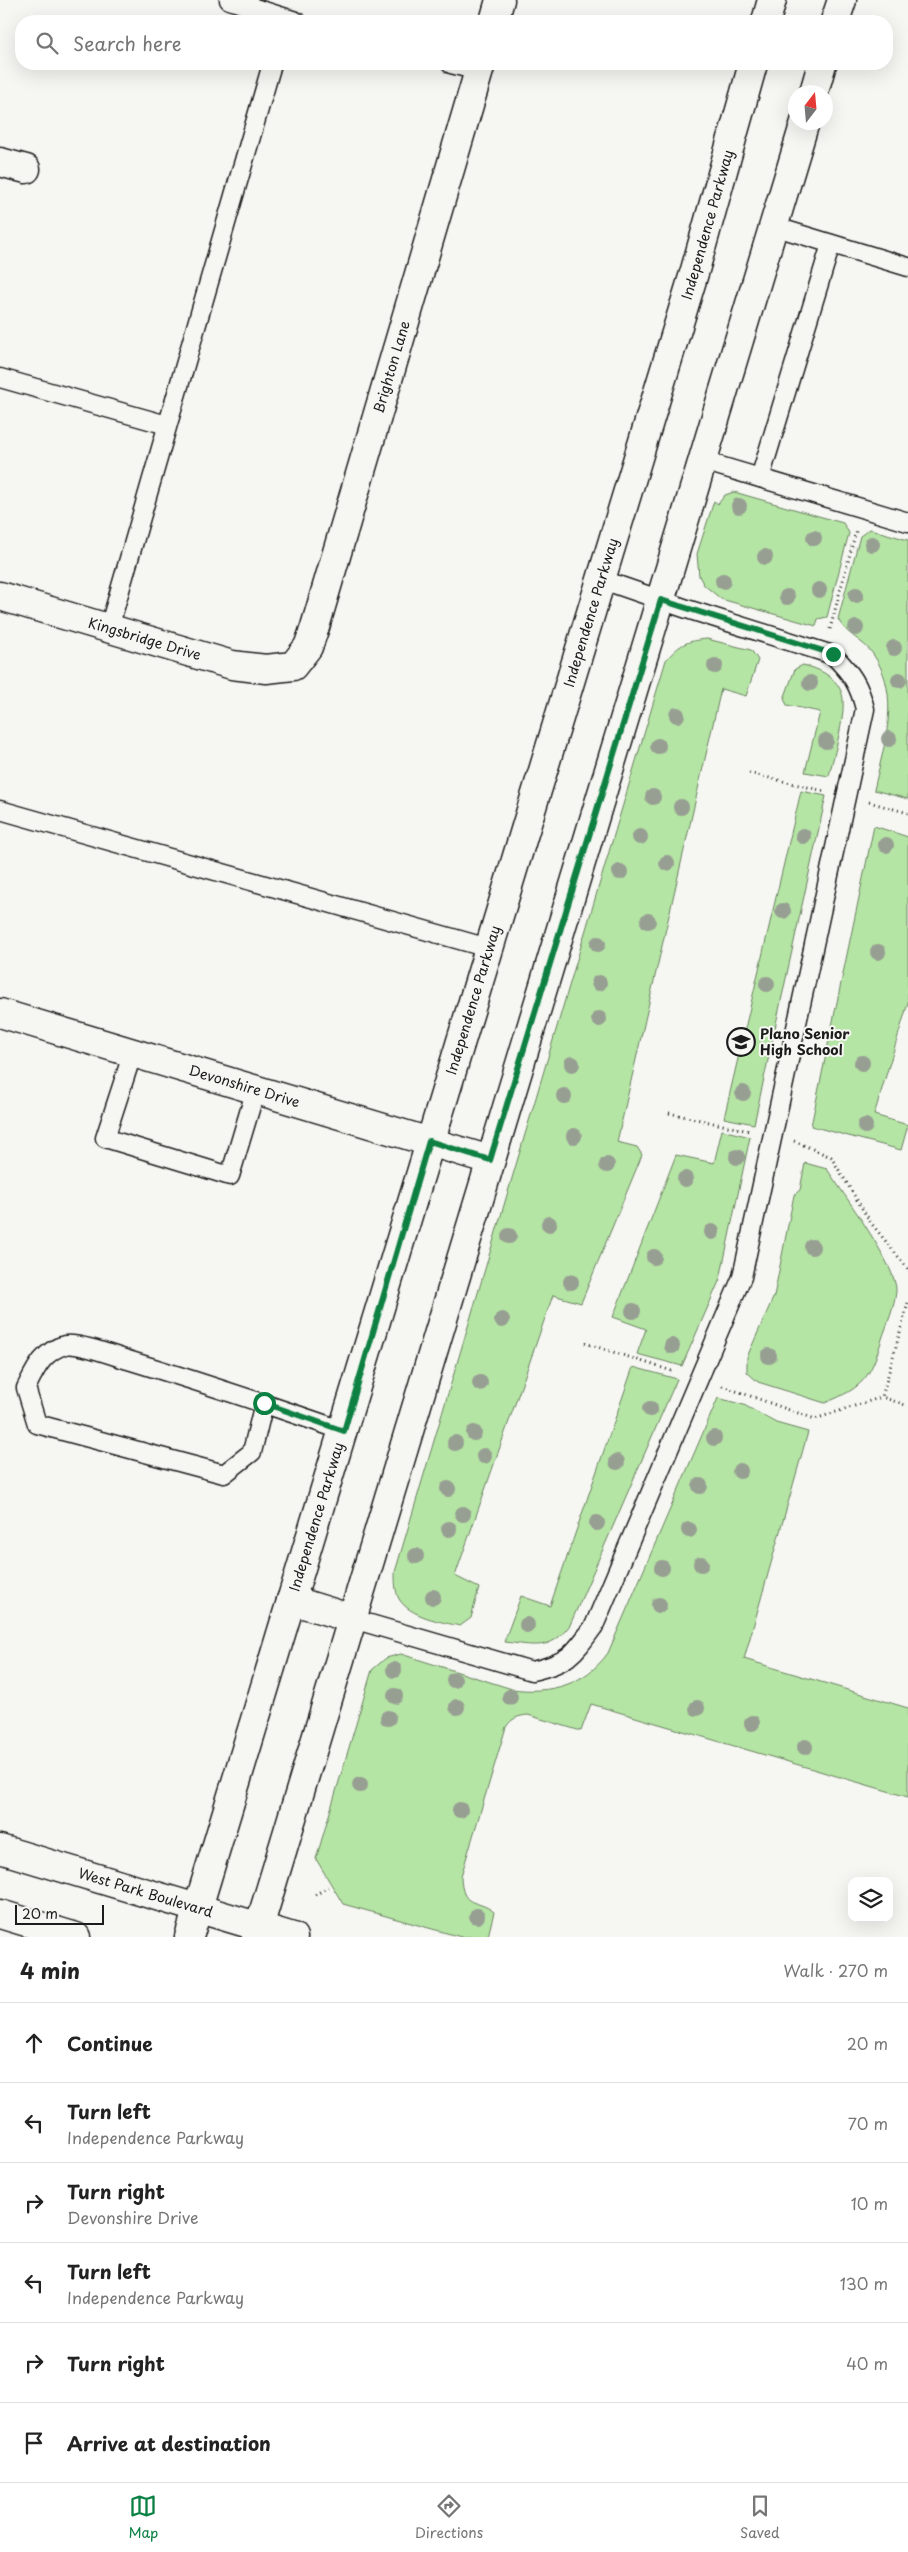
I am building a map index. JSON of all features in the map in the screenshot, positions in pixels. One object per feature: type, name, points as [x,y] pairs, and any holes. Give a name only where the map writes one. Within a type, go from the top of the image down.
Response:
[{"type":"main road","points":[[496,15],[500,0]]},
{"type":"main road","points":[[768,15],[772,0]]},
{"type":"main road","points":[[837,15],[842,0]]},
{"type":"main road","name":"Brighton Lane","points":[[293,666],[308,647],[315,627],[479,70]]},
{"type":"main road","name":"Independence Parkway","points":[[189,1937],[344,1431],[429,1141],[695,270],[752,70]]},
{"type":"main road","points":[[816,85],[820,70]]},
{"type":"main road","points":[[258,1932],[803,130]]},
{"type":"main road","points":[[0,162],[26,169]]},
{"type":"main road","name":"Kingsbridge Drive","points":[[0,596],[232,665],[266,669],[293,666]]},
{"type":"main road","name":"Devonshire Drive","points":[[0,1012],[490,1160]]},
{"type":"main road","points":[[291,1600],[353,1619]]},
{"type":"main road","name":"West Park Boulevard","points":[[0,1849],[198,1909],[258,1932],[293,1937]]},
{"type":"main road","points":[[0,1914],[76,1937]]},
{"type":"lane","points":[[229,0],[274,15]]},
{"type":"lane","points":[[109,628],[270,70]]},
{"type":"lane","points":[[774,226],[908,267]]},
{"type":"lane","points":[[760,478],[831,244]]},
{"type":"lane","points":[[0,378],[167,425]]},
{"type":"lane","points":[[703,461],[908,522]]},
{"type":"lane","points":[[353,1619],[532,1671],[558,1665],[576,1652],[594,1626],[700,1380],[742,1277],[865,710],[860,687],[849,671],[833,654],[661,600],[600,578]]},
{"type":"lane","points":[[0,810],[488,948]]},
{"type":"lane","points":[[132,1052],[106,1138],[230,1176],[256,1089]]},
{"type":"lane","points":[[264,1403],[252,1452],[224,1474],[37,1424],[26,1388],[42,1358],[66,1345],[91,1349],[264,1403],[344,1431]]},
{"type":"path","points":[[824,652],[862,508]]},
{"type":"path","points":[[669,1113],[801,1142],[832,1157],[871,1223],[908,1269]]},
{"type":"path","points":[[882,1398],[908,1303]]},
{"type":"path","points":[[585,1343],[815,1419],[882,1398],[908,1406]]},
{"type":"path","points":[[315,1895],[328,1887]]},
{"type":"green space","points":[[734,492],[843,523],[849,533],[827,617],[818,619],[816,626],[721,599],[704,585],[699,576],[697,554],[714,501],[718,504],[725,495]]},
{"type":"green space","points":[[870,529],[908,540],[908,799],[874,790],[886,738],[889,703],[887,686],[882,670],[873,654],[841,625],[838,619],[860,536]]},
{"type":"green space","points":[[707,639],[751,650],[758,660],[746,696],[721,689],[617,1142],[637,1147],[642,1155],[581,1303],[553,1295],[455,1576],[479,1588],[471,1618],[460,1626],[436,1620],[418,1614],[404,1605],[397,1593],[395,1572],[666,660],[684,644]]},
{"type":"green space","points":[[803,665],[814,668],[830,677],[841,691],[843,699],[842,720],[829,776],[805,772],[820,712],[787,705],[784,699],[795,669]]},
{"type":"green space","points":[[801,791],[826,796],[754,1124],[724,1118]]},
{"type":"green space","points":[[874,826],[908,837],[908,1003],[874,1115],[908,1125],[901,1150],[811,1126]]},
{"type":"green space","points":[[722,1130],[750,1137],[720,1279],[682,1366],[637,1354],[646,1329],[613,1317],[676,1155],[714,1163]]},
{"type":"green space","points":[[805,1163],[827,1169],[879,1248],[894,1280],[896,1291],[891,1315],[878,1352],[864,1380],[849,1392],[825,1403],[758,1382],[747,1372],[747,1357],[774,1296],[794,1195],[800,1190]]},
{"type":"green space","points":[[633,1367],[677,1379],[570,1625],[563,1634],[541,1645],[504,1642],[521,1596],[550,1606]]},
{"type":"green space","points":[[718,1398],[744,1405],[776,1423],[808,1432],[744,1659],[908,1708],[908,1797],[591,1704],[581,1731],[528,1715],[521,1716],[513,1720],[506,1727],[461,1876],[462,1887],[467,1899],[494,1912],[488,1936],[491,1937],[461,1937],[343,1904],[316,1859],[372,1670],[386,1658],[401,1654],[512,1689],[526,1690],[540,1690],[566,1685],[589,1673],[608,1653]]},
{"type":"place","name":"Plano Senior High School","points":[[741,1042]]},
{"type":"route","points":[[264,1403],[344,1431],[429,1141],[490,1160],[661,600],[833,654]]}]
